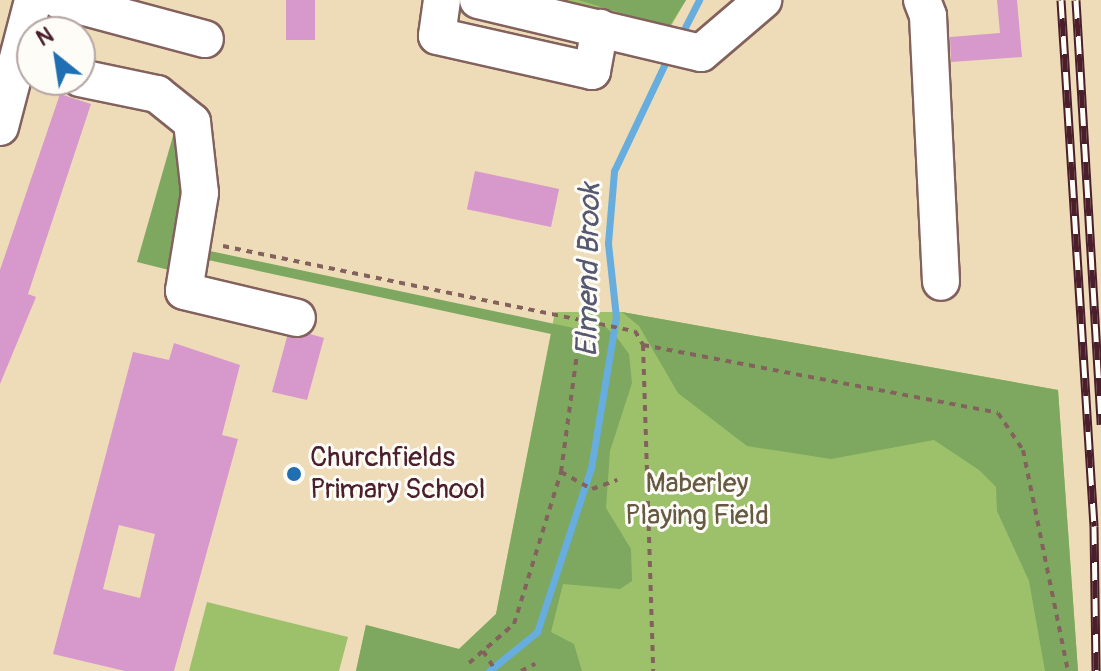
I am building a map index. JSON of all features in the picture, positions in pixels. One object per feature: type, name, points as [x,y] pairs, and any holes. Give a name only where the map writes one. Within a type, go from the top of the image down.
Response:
[{"type":"street","points":[[59,0],[205,39]]},
{"type":"street","points":[[442,0],[437,36],[592,71],[600,28]]},
{"type":"street","points":[[478,0],[701,53],[763,0]]},
{"type":"street","points":[[922,0],[928,16],[941,282]]},
{"type":"street","points":[[0,127],[16,69]]},
{"type":"street","points":[[96,81],[157,94],[192,122],[200,193],[184,291],[297,318]]},
{"type":"path","points":[[194,240],[581,324],[604,321],[626,325],[643,345],[653,671]]},
{"type":"path","points":[[469,663],[514,624],[561,472],[581,324]]},
{"type":"path","points":[[643,345],[998,413],[1023,450],[1068,671]]},
{"type":"path","points":[[561,472],[592,489],[617,480]]},
{"type":"path","points":[[483,651],[496,671]]},
{"type":"path","points":[[521,671],[535,664]]},
{"type":"green space","points":[[548,0],[686,0],[671,26]]},
{"type":"green space","points":[[578,0],[686,0],[669,27]]},
{"type":"green space","points":[[175,129],[188,190],[173,271],[137,262]]},
{"type":"green space","points":[[210,251],[583,330],[605,326],[618,339],[629,354],[632,383],[610,451],[606,508],[631,549],[632,581],[620,589],[563,584],[551,632],[574,644],[582,671],[356,671],[366,625],[459,649],[496,614],[551,334],[208,260]]},
{"type":"green space","name":"Maberley Playing Field","points":[[555,312],[622,312],[1058,390],[1078,671],[356,671],[366,625],[459,649],[496,614]]},
{"type":"green space","points":[[622,312],[1058,390],[1078,671],[1045,671],[1029,581],[997,511],[996,487],[979,470],[934,440],[831,459],[747,446],[678,393],[639,326]]},
{"type":"green space","points":[[207,602],[348,637],[339,671],[189,671]]},
{"type":"building","points":[[286,0],[315,0],[315,40],[286,40]]},
{"type":"building","points":[[997,0],[1017,0],[1022,57],[951,62],[950,37],[1000,33]]},
{"type":"building","points":[[59,96],[91,104],[28,294],[36,297],[0,384],[0,270]]},
{"type":"building","points":[[475,171],[559,189],[551,227],[467,209]]},
{"type":"building","points":[[310,334],[324,338],[307,400],[272,392],[287,337]]},
{"type":"building","points":[[174,343],[240,365],[222,435],[238,439],[174,671],[125,671],[53,654],[133,352],[169,360]],"holes":[[[119,525],[155,534],[140,598],[103,589]]]},
{"type":"waterway","name":"Elmend Brook","points":[[680,37],[699,0]]},
{"type":"waterway","name":"Elmend Brook","points":[[489,671],[537,632],[591,468],[616,317],[608,243],[614,171],[669,55]]},
{"type":"railway","points":[[1061,0],[1094,526],[1096,671]]},
{"type":"railway","points":[[1076,0],[1101,424]]},
{"type":"place","name":"Churchfields Primary School","points":[[294,474]]}]
